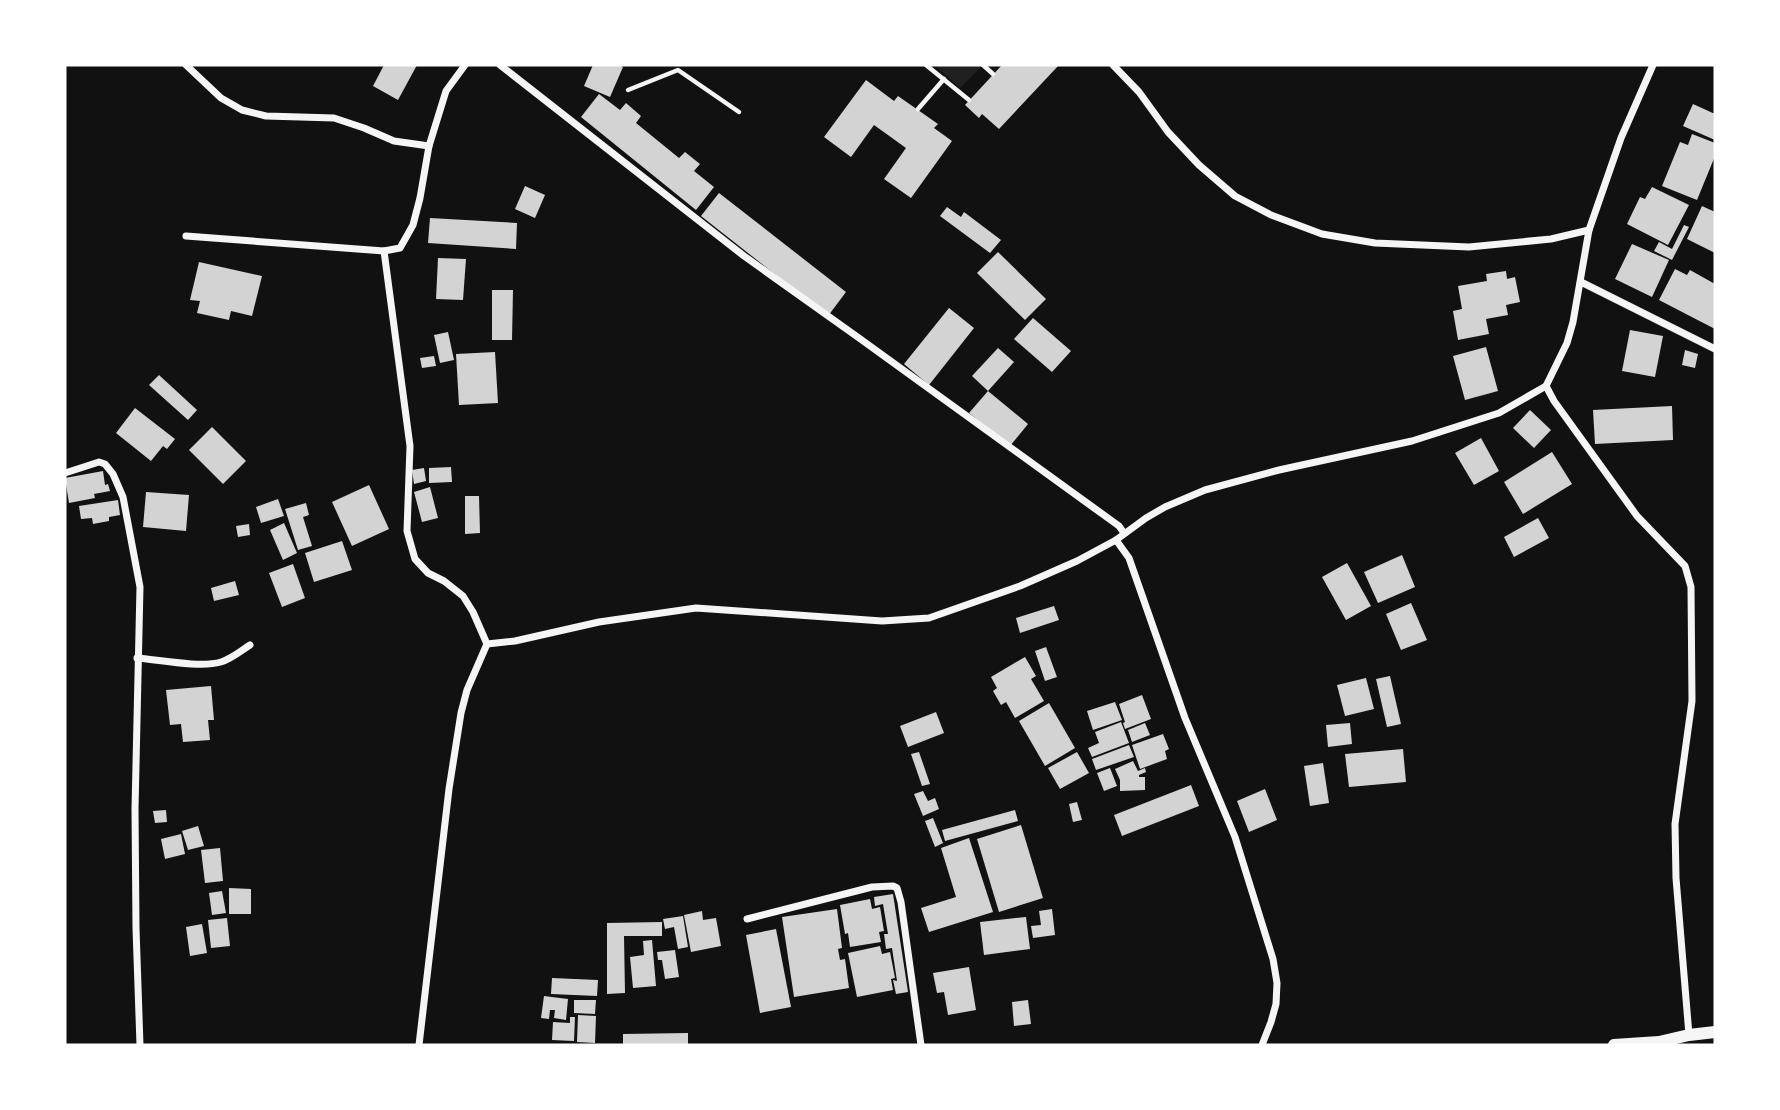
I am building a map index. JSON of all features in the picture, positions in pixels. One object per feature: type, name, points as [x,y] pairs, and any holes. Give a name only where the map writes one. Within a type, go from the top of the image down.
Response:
[{"type":"street","points":[[186,65],[221,98],[242,110],[266,116],[334,118],[394,141],[429,146]]},
{"type":"street","points":[[186,236],[384,251],[400,248],[413,225],[429,146],[446,91],[466,65]]},
{"type":"street","points":[[500,65],[744,256],[1119,526],[1124,533]]},
{"type":"street","points":[[1113,65],[1139,92],[1168,132],[1199,165],[1235,196],[1271,215],[1322,234],[1376,243],[1469,247],[1551,239],[1589,230]]},
{"type":"street","points":[[487,644],[515,641],[599,622],[696,608],[882,621],[929,618],[1020,586],[1077,561],[1116,540],[1165,507],[1205,490],[1279,470],[1412,441],[1499,413],[1546,386],[1567,343],[1589,230],[1621,138],[1653,65]]},
{"type":"street","points":[[384,251],[410,446],[407,531],[415,559],[428,573],[444,581],[463,596],[487,644],[467,690],[461,713],[449,789],[419,1045]]},
{"type":"street","points":[[1581,282],[1715,349]]},
{"type":"street","points":[[1546,386],[1637,516],[1685,566],[1691,587],[1692,701],[1675,824],[1676,878],[1689,1035]]},
{"type":"street","points":[[65,473],[102,463],[113,474],[120,489],[131,533],[140,587],[135,809],[140,1045]]},
{"type":"street","points":[[1116,540],[1129,558],[1185,718],[1235,837],[1273,959],[1277,984],[1276,1004],[1262,1045]]},
{"type":"street","points":[[137,658],[218,663],[250,645]]},
{"type":"street","points":[[747,919],[872,887],[897,888],[921,1045]]},
{"type":"street","points":[[1614,1045],[1659,1044],[1689,1035],[1715,1032]]},
{"type":"path","points":[[926,65],[969,100]]},
{"type":"path","points":[[983,65],[993,74]]},
{"type":"path","points":[[628,90],[679,67],[739,112]]},
{"type":"path","points":[[918,110],[944,79]]},
{"type":"shaded area","points":[[935,65],[983,65],[960,88]]},
{"type":"building","points":[[384,65],[417,65],[398,100],[373,86]]},
{"type":"building","points":[[593,65],[623,67],[610,97],[584,86]]},
{"type":"building","points":[[1002,65],[1059,65],[999,129],[982,114],[979,118],[965,105]]},
{"type":"building","points":[[866,80],[894,101],[898,96],[938,124],[934,128],[952,141],[911,198],[884,179],[906,148],[874,125],[851,157],[824,137]]},
{"type":"building","points":[[599,94],[620,110],[626,103],[641,116],[636,123],[679,158],[685,152],[700,164],[694,171],[714,187],[696,210],[581,117]]},
{"type":"building","points":[[1693,104],[1715,114],[1715,140],[1683,126]]},
{"type":"building","points":[[1692,134],[1715,143],[1715,156],[1697,200],[1662,186],[1680,142],[1688,145]]},
{"type":"building","points":[[525,186],[545,195],[535,218],[515,209]]},
{"type":"building","points":[[1652,187],[1689,205],[1668,245],[1627,224],[1640,197],[1645,199]]},
{"type":"building","points":[[719,193],[846,292],[828,316],[701,216]]},
{"type":"building","points":[[1702,206],[1715,212],[1715,253],[1687,239]]},
{"type":"building","points":[[947,207],[961,217],[964,212],[1001,240],[990,253],[940,216]]},
{"type":"building","points":[[430,218],[517,223],[516,249],[428,243]]},
{"type":"building","points":[[1684,225],[1689,227],[1672,260],[1654,251],[1659,242],[1672,249]]},
{"type":"building","points":[[1632,244],[1669,260],[1652,297],[1615,279]]},
{"type":"building","points":[[998,252],[1046,299],[1025,320],[977,273]]},
{"type":"building","points":[[438,258],[466,259],[463,300],[436,299]]},
{"type":"building","points":[[199,262],[262,276],[252,316],[231,311],[229,320],[197,313],[200,301],[190,300]]},
{"type":"building","points":[[1675,269],[1687,275],[1690,270],[1715,284],[1715,329],[1659,300]]},
{"type":"building","points":[[1506,271],[1507,279],[1515,277],[1520,302],[1506,305],[1508,315],[1486,319],[1489,334],[1458,340],[1453,311],[1462,309],[1458,286],[1487,281],[1486,274]]},
{"type":"building","points":[[492,290],[513,290],[512,340],[492,340]]},
{"type":"building","points":[[949,308],[974,328],[929,385],[904,364]]},
{"type":"building","points":[[1033,318],[1071,351],[1052,372],[1014,339]]},
{"type":"building","points":[[1630,330],[1663,336],[1655,377],[1622,371]]},
{"type":"building","points":[[448,332],[454,360],[440,363],[434,335]]},
{"type":"building","points":[[1486,347],[1498,391],[1465,400],[1453,356]]},
{"type":"building","points":[[998,348],[1014,362],[988,391],[972,376]]},
{"type":"building","points":[[1685,350],[1698,354],[1695,368],[1682,365]]},
{"type":"building","points":[[495,352],[498,403],[459,405],[456,354]]},
{"type":"building","points":[[434,356],[436,366],[422,368],[420,358]]},
{"type":"building","points":[[159,375],[197,410],[188,420],[149,385]]},
{"type":"building","points":[[988,391],[1028,424],[1010,446],[969,413]]},
{"type":"building","points":[[1672,406],[1673,440],[1595,444],[1593,410]]},
{"type":"building","points":[[135,408],[175,439],[167,449],[163,446],[151,461],[116,433]]},
{"type":"building","points":[[1530,410],[1551,430],[1534,448],[1513,428]]},
{"type":"building","points":[[212,427],[246,461],[223,484],[189,450]]},
{"type":"building","points":[[1481,438],[1499,471],[1474,485],[1455,453]]},
{"type":"building","points":[[1552,452],[1572,484],[1523,514],[1504,482]]},
{"type":"building","points":[[451,467],[452,482],[429,483],[429,468]]},
{"type":"building","points":[[424,468],[426,481],[414,484],[412,470]]},
{"type":"building","points":[[103,471],[105,485],[108,484],[110,491],[94,494],[95,498],[69,503],[65,478]]},
{"type":"building","points":[[369,485],[389,529],[352,546],[332,502]]},
{"type":"building","points":[[430,487],[438,518],[422,522],[414,492]]},
{"type":"building","points":[[146,492],[189,495],[186,531],[143,527]]},
{"type":"building","points":[[465,496],[479,496],[480,533],[465,534]]},
{"type":"building","points":[[278,499],[284,516],[261,523],[256,507]]},
{"type":"building","points":[[118,500],[120,515],[109,517],[109,521],[93,524],[92,518],[81,519],[79,506]]},
{"type":"building","points":[[306,503],[309,515],[303,517],[312,546],[298,550],[285,509]]},
{"type":"building","points":[[1538,518],[1549,538],[1514,557],[1504,537]]},
{"type":"building","points":[[284,523],[297,553],[283,560],[270,530]]},
{"type":"building","points":[[249,524],[250,535],[238,537],[236,526]]},
{"type":"building","points":[[342,541],[352,570],[314,582],[305,553]]},
{"type":"building","points":[[1402,555],[1415,587],[1378,603],[1364,572]]},
{"type":"building","points":[[1347,563],[1371,606],[1346,620],[1322,577]]},
{"type":"building","points":[[293,564],[305,598],[282,607],[269,573]]},
{"type":"building","points":[[235,581],[239,595],[214,601],[211,588]]},
{"type":"building","points":[[1411,603],[1427,640],[1401,650],[1386,614]]},
{"type":"building","points":[[1054,606],[1059,620],[1020,633],[1016,618]]},
{"type":"building","points":[[1046,647],[1057,677],[1045,681],[1035,651]]},
{"type":"building","points":[[1025,657],[1036,676],[1031,679],[1044,701],[1015,718],[1006,702],[1001,705],[993,691],[997,688],[991,677]]},
{"type":"building","points":[[1390,676],[1401,724],[1387,727],[1376,679]]},
{"type":"building","points":[[1366,678],[1374,709],[1345,716],[1337,685]]},
{"type":"building","points":[[211,686],[214,720],[208,720],[210,740],[183,742],[181,724],[170,725],[166,690]]},
{"type":"building","points":[[1142,695],[1151,719],[1125,729],[1119,704]]},
{"type":"building","points":[[1115,702],[1122,720],[1093,730],[1087,711]]},
{"type":"building","points":[[1049,703],[1075,748],[1045,766],[1019,721]]},
{"type":"building","points":[[936,712],[944,733],[908,747],[900,726]]},
{"type":"building","points":[[1121,722],[1129,743],[1092,757],[1088,748],[1099,743],[1095,732]]},
{"type":"building","points":[[1145,723],[1150,735],[1132,742],[1128,730]]},
{"type":"building","points":[[1350,723],[1352,744],[1328,747],[1326,725]]},
{"type":"building","points":[[1163,734],[1169,749],[1165,751],[1167,759],[1140,769],[1132,745]]},
{"type":"building","points":[[1129,745],[1134,757],[1096,770],[1092,759]]},
{"type":"building","points":[[1403,749],[1406,782],[1349,787],[1345,754]]},
{"type":"building","points":[[919,752],[930,784],[922,786],[911,754]]},
{"type":"building","points":[[1077,752],[1089,773],[1060,789],[1048,768]]},
{"type":"building","points":[[1133,761],[1138,771],[1145,768],[1146,772],[1139,777],[1145,777],[1145,790],[1120,791],[1120,780],[1115,769]]},
{"type":"building","points":[[1323,763],[1329,803],[1310,806],[1304,766]]},
{"type":"building","points":[[1110,768],[1117,786],[1104,791],[1097,773]]},
{"type":"building","points":[[1191,785],[1199,806],[1122,836],[1114,815]]},
{"type":"building","points":[[1265,789],[1277,820],[1249,832],[1237,801]]},
{"type":"building","points":[[923,791],[928,801],[935,798],[939,809],[923,816],[914,794]]},
{"type":"building","points":[[1077,802],[1082,820],[1073,822],[1069,804]]},
{"type":"building","points":[[166,810],[167,822],[155,823],[153,811]]},
{"type":"building","points":[[1015,810],[1018,821],[945,841],[942,830]]},
{"type":"building","points":[[933,818],[943,843],[935,847],[925,821]]},
{"type":"building","points":[[1021,825],[1043,898],[999,912],[977,839]]},
{"type":"building","points":[[198,826],[204,846],[188,850],[182,831]]},
{"type":"building","points":[[181,834],[185,854],[165,859],[161,839]]},
{"type":"building","points":[[969,838],[993,912],[929,932],[921,908],[956,897],[941,848]]},
{"type":"building","points":[[220,848],[223,881],[205,883],[201,850]]},
{"type":"building","points":[[229,888],[251,889],[251,914],[229,914]]},
{"type":"building","points":[[222,891],[226,913],[212,915],[209,893]]},
{"type":"building","points":[[893,894],[908,992],[896,994],[893,980],[897,981],[892,948],[886,949],[884,934],[888,934],[883,904],[875,906],[874,897]]},
{"type":"building","points":[[870,899],[872,909],[880,907],[884,931],[879,932],[881,942],[850,947],[840,905]]},
{"type":"building","points":[[837,909],[842,948],[838,949],[840,960],[845,959],[849,988],[794,997],[782,917]]},
{"type":"building","points":[[1052,909],[1055,935],[1033,938],[1031,926],[1041,925],[1039,911]]},
{"type":"building","points":[[702,911],[703,920],[716,918],[721,946],[691,952],[684,915]]},
{"type":"building","points":[[683,916],[688,947],[678,949],[674,927],[665,929],[663,919]]},
{"type":"building","points":[[1026,917],[1030,949],[984,955],[980,922]]},
{"type":"building","points":[[227,918],[230,946],[211,948],[208,920]]},
{"type":"building","points":[[662,922],[662,936],[624,936],[625,993],[607,994],[607,923]]},
{"type":"building","points":[[202,924],[207,953],[190,956],[186,927]]},
{"type":"building","points":[[776,929],[791,1007],[760,1013],[746,935]]},
{"type":"building","points":[[652,940],[656,986],[633,988],[630,957],[644,955],[643,941]]},
{"type":"building","points":[[880,946],[882,954],[890,952],[895,978],[891,979],[893,990],[857,997],[848,953]]},
{"type":"building","points":[[675,950],[679,977],[665,979],[662,960],[658,960],[657,952]]},
{"type":"building","points":[[969,967],[976,1010],[948,1015],[944,992],[937,993],[933,973]]},
{"type":"building","points":[[552,978],[598,980],[597,996],[551,994]]},
{"type":"building","points":[[544,996],[568,999],[566,1020],[554,1018],[555,1010],[550,1010],[549,1019],[541,1018]]},
{"type":"building","points":[[574,1000],[596,1000],[595,1014],[574,1013]]},
{"type":"building","points":[[1028,1000],[1031,1024],[1014,1026],[1012,1002]]},
{"type":"building","points":[[578,1015],[596,1016],[595,1043],[577,1042]]},
{"type":"building","points":[[570,1017],[575,1017],[574,1041],[552,1040],[553,1022],[570,1023]]},
{"type":"building","points":[[688,1033],[688,1045],[623,1045],[623,1034]]}]
